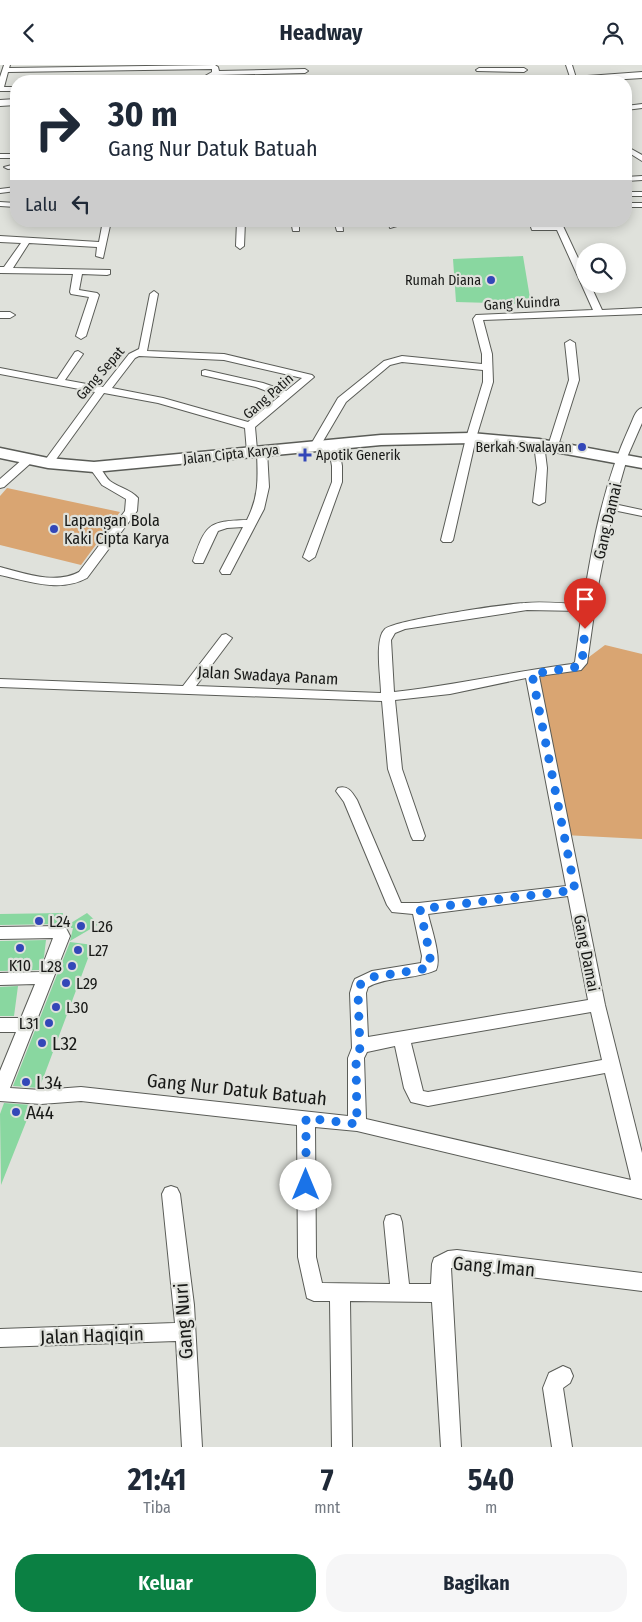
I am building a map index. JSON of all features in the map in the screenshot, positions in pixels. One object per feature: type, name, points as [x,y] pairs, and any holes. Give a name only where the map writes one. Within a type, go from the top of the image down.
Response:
[{"type":"main road","name":"Jalan Cipta Karya","points":[[0,453],[48,463],[94,467],[381,440],[471,438],[546,445],[642,463]]},
{"type":"street","points":[[4,72],[74,67],[117,69],[208,66],[216,67],[216,73]]},
{"type":"street","points":[[479,70],[492,68],[524,70]]},
{"type":"street","points":[[116,75],[117,69]]},
{"type":"street","points":[[212,75],[216,73],[305,71]]},
{"type":"street","points":[[4,72],[29,75]]},
{"type":"street","points":[[0,89],[4,72]]},
{"type":"street","points":[[632,152],[642,160]]},
{"type":"street","points":[[100,255],[106,227]]},
{"type":"street","points":[[240,246],[241,227]]},
{"type":"street","points":[[535,227],[560,228],[599,313],[642,311]]},
{"type":"street","points":[[0,239],[102,245]]},
{"type":"street","points":[[5,272],[27,240]]},
{"type":"street","points":[[78,271],[74,291],[94,295],[81,336]]},
{"type":"street","points":[[5,272],[106,272]]},
{"type":"street","name":"Gang Sepat","points":[[48,463],[103,390],[132,356],[143,350],[154,295]]},
{"type":"street","name":"Gang Kuindra","points":[[447,540],[471,438],[488,382],[487,354],[479,317],[599,313]]},
{"type":"street","points":[[0,315],[10,315]]},
{"type":"street","points":[[539,502],[546,445],[574,381],[570,343]]},
{"type":"street","points":[[137,353],[224,357],[294,373]]},
{"type":"street","points":[[60,381],[78,354]]},
{"type":"street","points":[[315,446],[342,400],[387,363],[402,359],[487,367]]},
{"type":"street","points":[[0,371],[159,400],[250,426]]},
{"type":"street","points":[[204,373],[260,385],[288,395]]},
{"type":"street","name":"Gang Patin","points":[[226,571],[258,509],[264,487],[250,426],[309,379],[294,373]]},
{"type":"street","name":"Gang Damai","points":[[642,411],[622,459],[608,505],[588,608],[582,663],[576,667],[532,674],[597,1005],[642,1191]]},
{"type":"street","points":[[309,557],[337,482],[337,466],[332,444]]},
{"type":"street","points":[[0,485],[28,459]]},
{"type":"street","points":[[0,571],[60,583],[77,581],[84,575],[131,511],[132,499],[123,491],[106,483],[94,467]]},
{"type":"street","points":[[608,505],[642,513]]},
{"type":"street","points":[[199,561],[210,530],[215,526],[251,523]]},
{"type":"street","points":[[418,836],[395,769],[385,640],[390,631],[402,626],[501,609],[528,607],[588,608]]},
{"type":"street","points":[[187,689],[226,638]]},
{"type":"street","name":"Jalan Swadaya Panam","points":[[0,683],[388,697],[450,690],[532,674]]},
{"type":"street","points":[[343,791],[350,800],[392,901],[397,908],[420,909],[575,890]]},
{"type":"street","points":[[357,1124],[356,1058],[360,1048],[358,993],[361,983],[372,977],[423,969],[430,966],[430,955],[420,909]]},
{"type":"street","points":[[0,933],[60,932],[62,936],[2,1084]]},
{"type":"street","points":[[0,979],[44,978]]},
{"type":"street","points":[[360,1048],[368,1044],[597,1005]]},
{"type":"street","points":[[0,1025],[26,1025]]},
{"type":"street","points":[[402,1038],[417,1097],[428,1099],[612,1065]]},
{"type":"street","name":"Gang Nur Datuk Batuah","points":[[2,1084],[41,1097],[81,1094],[357,1124],[642,1191]]},
{"type":"street","points":[[306,1118],[307,1257],[314,1292],[441,1293]]},
{"type":"street","name":"Gang Nuri","points":[[171,1194],[184,1305],[184,1332],[192,1447]]},
{"type":"street","points":[[393,1222],[401,1294]]},
{"type":"street","name":"Gang Iman","points":[[451,1447],[441,1293],[441,1264],[448,1259],[642,1283]]},
{"type":"street","points":[[340,1291],[342,1447]]},
{"type":"street","name":"Jalan Haqiqin","points":[[0,1337],[184,1332]]},
{"type":"street","points":[[562,1447],[553,1388],[556,1380],[563,1377]]},
{"type":"shaded area","name":"Lapangan Bola Kaki Cipta Karya","points":[[7,488],[120,512],[81,565],[0,545],[0,496]]},
{"type":"shaded area","points":[[605,645],[642,654],[642,839],[564,835],[532,674],[581,663]]},
{"type":"building","name":"Rumah Diana","points":[[523,256],[531,304],[456,302],[453,259]]},
{"type":"building","points":[[63,913],[61,924],[0,925],[0,914]]},
{"type":"building","name":"L26","points":[[87,913],[99,924],[70,941],[73,928],[66,926]]},
{"type":"building","points":[[46,940],[44,957],[39,970],[0,971],[0,941]]},
{"type":"building","points":[[70,942],[93,945],[44,1076],[39,1088],[13,1086]]},
{"type":"building","points":[[18,986],[14,1016],[0,1016],[0,987]]},
{"type":"building","points":[[4,1103],[32,1105],[32,1107],[1,1185],[0,1114]]},
{"type":"place","name":"Rumah Diana","points":[[491,280]]},
{"type":"place","name":"Berkah Swalayan","points":[[582,447]]},
{"type":"place","name":"Apotik Generik","points":[[305,455]]},
{"type":"place","name":"Lapangan Bola Kaki Cipta Karya","points":[[54,529]]},
{"type":"place","name":"L24","points":[[39,921]]},
{"type":"place","name":"L26","points":[[81,926]]},
{"type":"place","name":"K10","points":[[20,948]]},
{"type":"place","name":"L27","points":[[78,950]]},
{"type":"place","name":"L28","points":[[72,966]]},
{"type":"place","name":"L29","points":[[66,983]]},
{"type":"place","name":"L30","points":[[56,1007]]},
{"type":"place","name":"L31","points":[[49,1023]]},
{"type":"place","name":"L32","points":[[42,1043]]},
{"type":"place","name":"L34","points":[[26,1082]]},
{"type":"place","name":"A44","points":[[16,1112]]},
{"type":"route","points":[[306,1185],[306,1118],[357,1124],[356,1058],[360,1048],[358,993],[361,983],[372,977],[423,969],[430,966],[430,955],[420,909],[575,890],[532,674],[576,667],[582,663],[585,629]]}]
